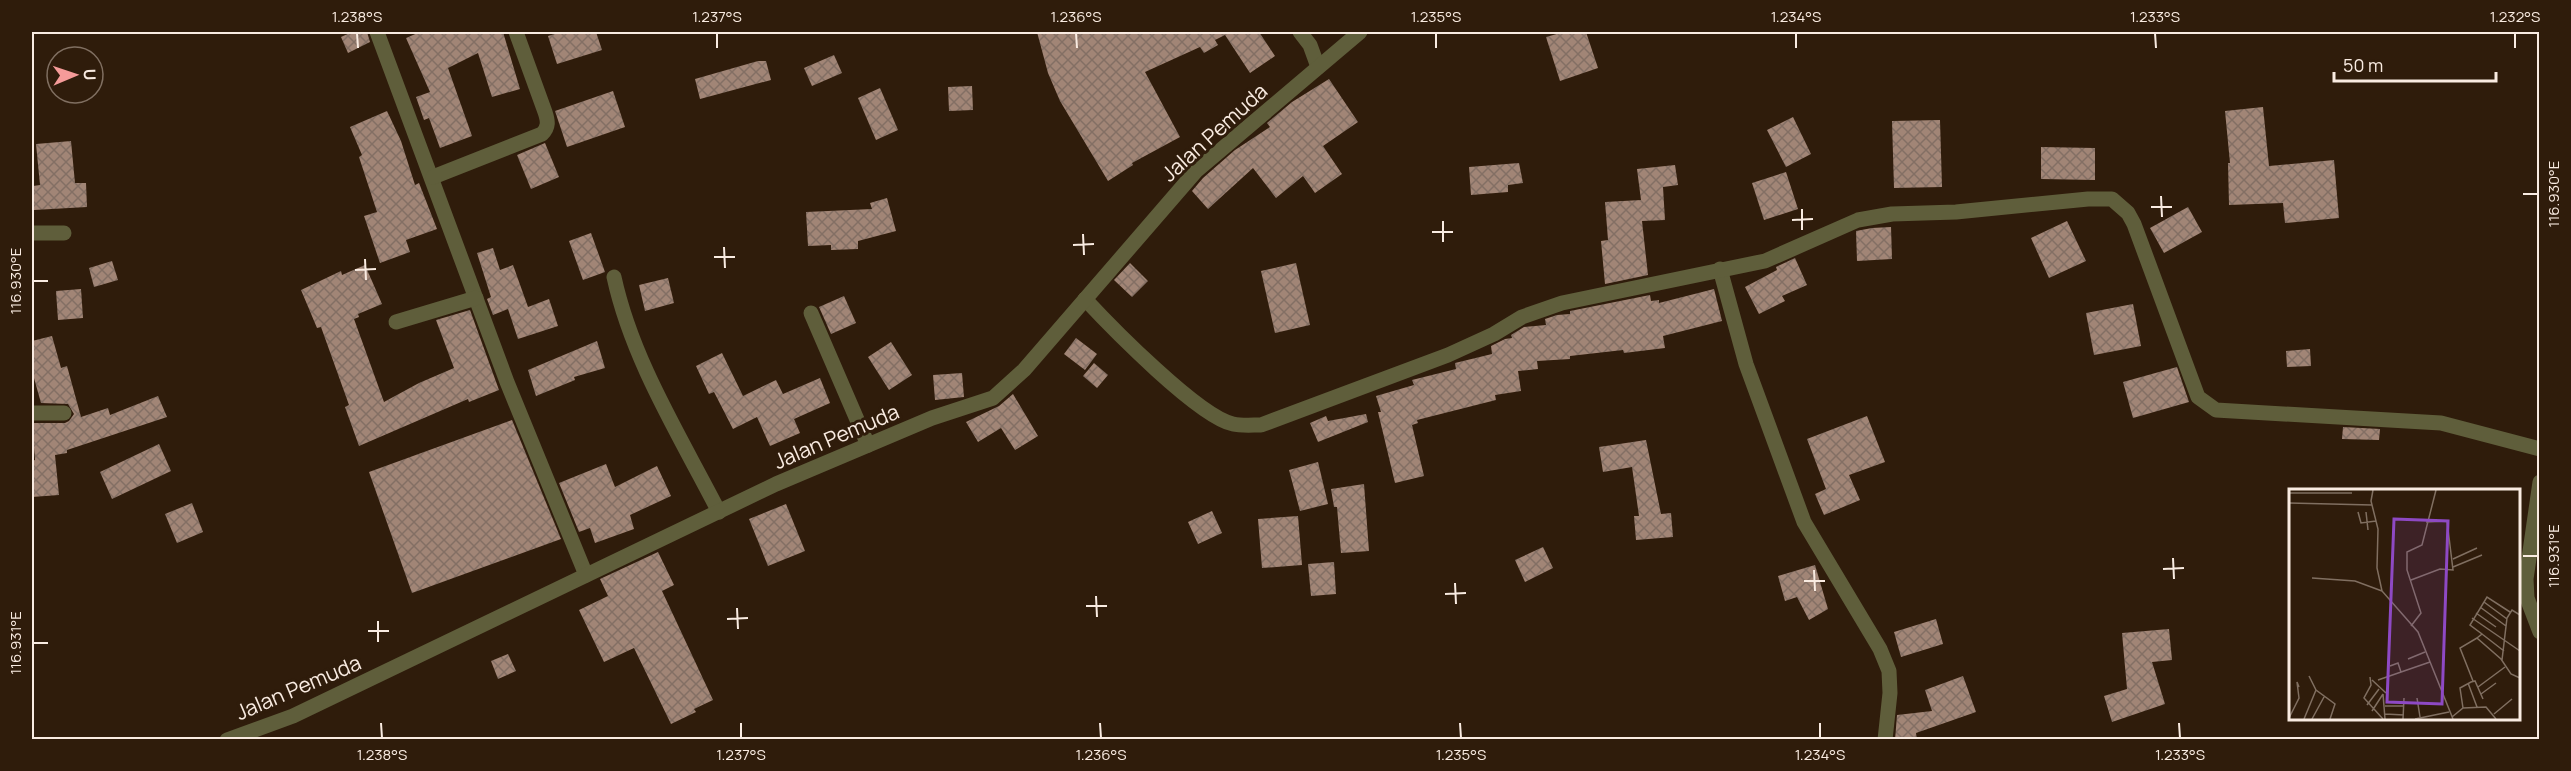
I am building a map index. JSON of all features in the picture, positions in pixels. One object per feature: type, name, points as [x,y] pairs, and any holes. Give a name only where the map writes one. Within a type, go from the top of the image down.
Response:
[{"type":"street","points":[[377,32],[433,177],[507,382],[586,575]]},
{"type":"street","points":[[433,177],[542,134],[546,129],[548,120],[546,112],[516,32]]},
{"type":"street","points":[[1300,32],[1310,45],[1318,67]]},
{"type":"street","name":"Jalan Pemuda","points":[[227,740],[293,716],[719,512],[868,445],[932,418],[993,398],[1024,370],[1196,171],[1360,32]]},
{"type":"street","points":[[1085,300],[1120,336],[1206,411],[1232,424],[1260,425],[1448,355],[1494,334],[1522,317],[1562,303],[1765,261],[1858,220],[1892,214],[1956,212],[2088,199],[2112,199],[2128,213],[2134,224],[2198,397],[2216,410],[2441,423],[2540,448]]},
{"type":"street","points":[[32,233],[64,233]]},
{"type":"street","points":[[1720,269],[1746,364],[1804,522],[1880,649],[1889,671],[1890,693],[1885,740]]},
{"type":"street","points":[[614,277],[627,327],[719,512]]},
{"type":"street","points":[[396,322],[477,298]]},
{"type":"street","points":[[811,313],[868,445]]},
{"type":"street","points":[[32,413],[64,413]]},
{"type":"street","points":[[2540,482],[2526,579],[2527,598],[2540,632]]},
{"type":"building","points":[[352,32],[367,32],[370,42],[348,53],[341,37]]},
{"type":"building","points":[[420,32],[503,32],[520,89],[492,97],[478,53],[448,68],[472,136],[440,148],[429,118],[424,120],[416,97],[430,92],[406,38]]},
{"type":"building","points":[[561,32],[596,32],[602,50],[557,64],[548,36]]},
{"type":"building","points":[[1037,32],[1259,32],[1275,56],[1250,73],[1225,35],[1215,40],[1218,45],[1204,53],[1200,47],[1145,72],[1180,137],[1132,163],[1133,165],[1108,181],[1060,101],[1048,73]]},
{"type":"building","points":[[1564,32],[1586,32],[1598,68],[1560,81],[1546,37]]},
{"type":"building","points":[[834,55],[842,73],[812,86],[804,68]]},
{"type":"building","points":[[758,61],[766,61],[771,80],[700,99],[695,79]]},
{"type":"building","points":[[1329,79],[1358,122],[1323,146],[1342,174],[1315,193],[1303,176],[1276,198],[1253,168],[1208,209],[1192,191],[1203,178],[1235,150],[1270,127],[1267,123],[1292,102]]},
{"type":"building","points":[[972,86],[973,110],[949,111],[948,87]]},
{"type":"building","points":[[880,88],[898,130],[876,140],[858,98]]},
{"type":"building","points":[[613,91],[625,127],[567,147],[555,111]]},
{"type":"building","points":[[2263,107],[2269,166],[2334,160],[2339,218],[2285,223],[2283,203],[2229,205],[2228,163],[2230,163],[2225,111]]},
{"type":"building","points":[[387,111],[401,141],[415,185],[419,183],[437,229],[406,240],[410,252],[380,263],[364,216],[377,212],[359,157],[362,155],[350,127]]},
{"type":"building","points":[[1793,117],[1811,154],[1786,167],[1767,130]]},
{"type":"building","points":[[1940,120],[1942,187],[1894,188],[1892,121]]},
{"type":"building","points":[[71,141],[75,183],[86,183],[87,207],[34,210],[33,186],[40,185],[36,144]]},
{"type":"building","points":[[545,143],[559,177],[531,189],[517,155]]},
{"type":"building","points":[[2041,147],[2095,148],[2095,180],[2041,179]]},
{"type":"building","points":[[1519,163],[1523,183],[1508,185],[1508,192],[1471,195],[1469,167]]},
{"type":"building","points":[[1675,165],[1678,185],[1663,187],[1665,220],[1642,221],[1648,275],[1605,284],[1601,241],[1608,240],[1605,202],[1641,200],[1637,169]]},
{"type":"building","points":[[1786,172],[1798,209],[1764,220],[1752,183]]},
{"type":"building","points":[[887,198],[896,231],[858,241],[858,249],[831,250],[831,245],[808,246],[806,212],[872,209],[870,203]]},
{"type":"building","points":[[2188,207],[2202,232],[2164,253],[2150,228]]},
{"type":"building","points":[[2067,221],[2086,261],[2049,278],[2031,238]]},
{"type":"building","points":[[1891,227],[1892,259],[1857,261],[1856,231]]},
{"type":"building","points":[[591,233],[605,272],[583,280],[569,241]]},
{"type":"building","points":[[493,248],[500,270],[513,265],[528,307],[549,299],[558,326],[518,339],[508,309],[493,315],[487,299],[491,297],[477,253]]},
{"type":"building","points":[[1795,258],[1807,285],[1782,296],[1785,301],[1759,314],[1745,287]]},
{"type":"building","points":[[112,261],[118,280],[94,287],[89,268]]},
{"type":"building","points":[[1130,263],[1148,281],[1132,297],[1114,280]]},
{"type":"building","points":[[1296,263],[1310,325],[1275,333],[1261,271]]},
{"type":"building","points":[[365,265],[382,304],[358,314],[359,317],[354,319],[384,402],[454,368],[436,320],[470,310],[499,390],[469,402],[468,399],[359,446],[345,407],[349,405],[321,327],[317,328],[301,290],[341,271],[342,275]]},
{"type":"building","points":[[668,278],[674,303],[645,311],[639,285]]},
{"type":"building","points":[[81,289],[83,318],[58,320],[56,291]]},
{"type":"building","points":[[1714,289],[1722,321],[1663,336],[1665,348],[1624,353],[1623,350],[1570,356],[1570,359],[1537,361],[1538,369],[1518,371],[1521,391],[1495,395],[1496,400],[1417,420],[1418,423],[1412,425],[1424,476],[1395,483],[1376,396],[1414,385],[1412,380],[1456,369],[1455,363],[1492,354],[1491,346],[1512,338],[1511,335],[1524,327],[1546,325],[1545,319],[1557,315],[1650,295],[1651,301],[1659,300],[1659,303]]},
{"type":"building","points":[[844,296],[856,323],[831,334],[819,307]]},
{"type":"building","points":[[2133,304],[2141,346],[2094,355],[2086,313]]},
{"type":"building","points":[[52,336],[61,368],[67,366],[81,417],[108,408],[110,415],[158,396],[167,417],[67,450],[67,453],[55,455],[59,495],[32,497],[32,461],[35,460],[32,423],[65,423],[74,414],[68,404],[41,403],[32,371],[32,341]]},
{"type":"building","points":[[1076,338],[1097,354],[1085,370],[1064,354]]},
{"type":"building","points":[[597,341],[605,368],[574,377],[575,380],[536,396],[528,370]]},
{"type":"building","points":[[891,342],[912,375],[889,390],[868,357]]},
{"type":"building","points":[[2310,349],[2311,366],[2287,367],[2286,351]]},
{"type":"building","points":[[722,353],[743,396],[776,380],[783,394],[820,378],[830,403],[794,419],[800,433],[770,446],[757,417],[733,429],[714,392],[709,394],[696,366]]},
{"type":"building","points":[[1094,363],[1108,375],[1097,388],[1083,376]]},
{"type":"building","points":[[2177,367],[2189,402],[2133,418],[2123,382]]},
{"type":"building","points":[[962,373],[964,397],[935,400],[933,375]]},
{"type":"building","points":[[1013,394],[1038,436],[1015,450],[1001,428],[978,442],[966,422],[999,406]]},
{"type":"building","points":[[1366,414],[1368,422],[1318,442],[1310,423],[1326,416],[1328,421]]},
{"type":"building","points":[[1867,416],[1885,462],[1849,475],[1860,500],[1824,515],[1815,494],[1826,489],[1807,439]]},
{"type":"building","points":[[512,420],[561,539],[412,593],[369,472]]},
{"type":"building","points":[[2343,427],[2380,429],[2379,440],[2342,439]]},
{"type":"building","points":[[1646,440],[1661,514],[1671,513],[1673,537],[1636,540],[1634,516],[1639,516],[1632,467],[1603,472],[1599,447]]},
{"type":"building","points":[[159,444],[171,471],[112,499],[100,472]]},
{"type":"building","points":[[1318,462],[1328,504],[1300,511],[1289,470]]},
{"type":"building","points":[[606,464],[615,487],[657,466],[671,496],[630,515],[634,529],[595,543],[590,528],[579,532],[559,483]]},
{"type":"building","points":[[1364,484],[1369,551],[1341,553],[1337,507],[1334,507],[1331,489]]},
{"type":"building","points":[[192,503],[203,532],[177,543],[165,514]]},
{"type":"building","points":[[786,504],[805,551],[768,566],[749,519]]},
{"type":"building","points":[[1212,511],[1222,533],[1198,544],[1188,522]]},
{"type":"building","points":[[1298,516],[1302,565],[1262,568],[1258,519]]},
{"type":"building","points":[[1543,547],[1553,568],[1525,582],[1515,560]]},
{"type":"building","points":[[658,552],[674,585],[662,591],[713,700],[694,709],[696,712],[671,724],[634,648],[604,662],[579,610],[608,596],[600,579]]},
{"type":"building","points":[[1334,562],[1336,594],[1311,596],[1308,564]]},
{"type":"building","points":[[1815,565],[1828,609],[1809,620],[1797,597],[1785,601],[1778,576]]},
{"type":"building","points":[[1936,619],[1943,644],[1901,657],[1894,632]]},
{"type":"building","points":[[2169,629],[2172,660],[2152,662],[2165,704],[2112,722],[2104,696],[2127,689],[2122,633]]},
{"type":"building","points":[[508,654],[516,671],[498,679],[491,661]]},
{"type":"building","points":[[1963,676],[1976,712],[1916,733],[1917,740],[1895,740],[1897,715],[1932,711],[1925,690]]}]
